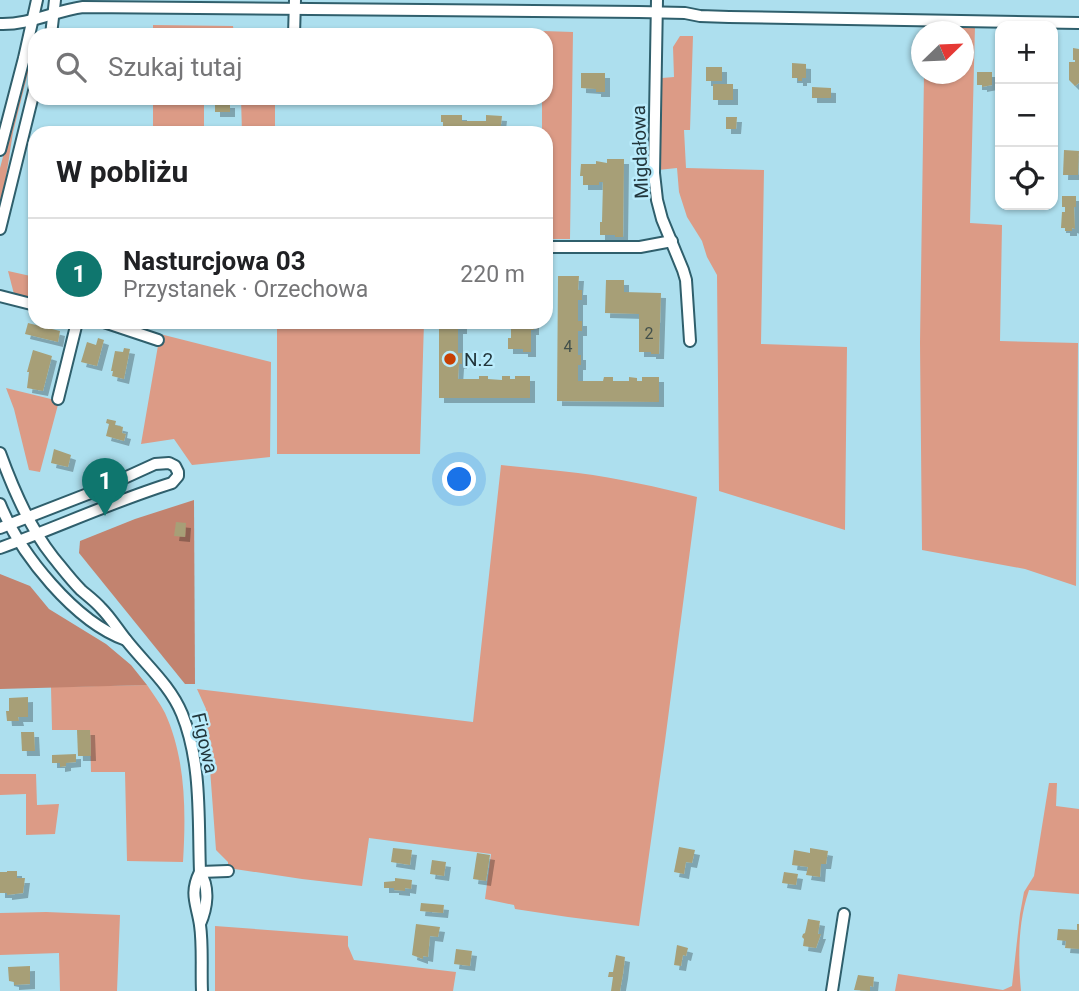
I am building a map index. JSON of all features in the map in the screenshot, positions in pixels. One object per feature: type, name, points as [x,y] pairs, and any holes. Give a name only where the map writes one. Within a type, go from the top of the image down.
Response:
[{"type":"street","points":[[30,28],[37,0]]},
{"type":"street","points":[[52,28],[55,0]]},
{"type":"street","name":"Migdałowa","points":[[657,0],[654,173],[659,209],[686,280],[690,341]]},
{"type":"street","points":[[0,24],[14,24],[83,7],[295,5],[1079,23]]},
{"type":"street","points":[[294,28],[295,5]]},
{"type":"street","points":[[0,150],[28,39]]},
{"type":"street","points":[[0,229],[31,105]]},
{"type":"street","points":[[553,247],[640,247],[672,242]]},
{"type":"street","points":[[0,296],[28,303]]},
{"type":"street","points":[[58,399],[75,329]]},
{"type":"street","points":[[127,329],[158,340]]},
{"type":"street","name":"Figowa","points":[[0,453],[29,517],[52,555],[79,588],[120,629],[126,640],[160,678],[185,723],[195,764],[197,786],[200,872],[195,883],[194,900],[200,924],[202,991]]},
{"type":"street","points":[[0,548],[112,503],[172,483],[178,472],[175,466],[161,462],[5,527]]},
{"type":"street","name":"Figowa","points":[[0,504],[5,527],[19,540],[45,576],[79,612],[101,628],[126,640]]},
{"type":"street","points":[[200,872],[228,872]]},
{"type":"street","points":[[832,991],[844,914]]},
{"type":"shaded area","points":[[153,25],[233,28],[153,28]]},
{"type":"shaded area","points":[[553,31],[573,32],[570,239],[553,239],[553,126],[542,126],[542,105],[553,105]]},
{"type":"shaded area","points":[[680,36],[693,36],[690,130],[684,130],[686,168],[764,170],[761,344],[847,347],[845,530],[719,491],[717,275],[702,241],[687,217],[679,192],[677,168],[658,170],[662,78],[674,77],[673,47]]},
{"type":"shaded area","points":[[28,63],[0,205],[0,168]]},
{"type":"shaded area","points":[[924,84],[974,84],[970,223],[1002,225],[1000,341],[1078,343],[1076,586],[1025,569],[922,550],[920,343]]},
{"type":"shaded area","points":[[153,105],[204,105],[204,126],[153,126]]},
{"type":"shaded area","points":[[241,105],[275,105],[275,126],[242,126]]},
{"type":"shaded area","points":[[8,271],[28,275],[28,297],[14,294]]},
{"type":"shaded area","points":[[277,329],[424,329],[420,454],[277,454]]},
{"type":"shaded area","points":[[160,334],[271,362],[270,457],[192,465],[174,439],[141,444]]},
{"type":"shaded area","points":[[6,388],[59,401],[40,472],[29,470]]},
{"type":"shaded area","points":[[501,465],[608,477],[697,497],[639,926],[515,909],[514,905],[485,899],[491,854],[369,838],[362,886],[228,868],[228,862],[216,850],[210,769],[202,732],[206,709],[197,689],[473,722]]},
{"type":"shaded area","points":[[194,500],[195,684],[185,684],[79,553],[80,541]]},
{"type":"shaded area","points":[[0,574],[30,586],[49,609],[106,644],[131,665],[147,685],[0,689]]},
{"type":"shaded area","points":[[147,685],[165,713],[181,767],[184,805],[183,862],[127,861],[125,772],[91,772],[90,730],[52,730],[51,687]]},
{"type":"shaded area","points":[[0,774],[36,774],[37,805],[59,804],[55,834],[26,835],[26,794],[0,795]]},
{"type":"shaded area","points":[[1049,783],[1057,783],[1056,806],[1079,809],[1079,894],[1029,890],[1020,940],[1021,991],[895,991],[898,974],[1003,990],[1012,986],[1024,892],[1034,876]]},
{"type":"shaded area","points":[[0,913],[120,915],[117,991],[60,991],[59,953],[0,955]]},
{"type":"shaded area","points":[[215,926],[348,936],[348,946],[354,960],[456,972],[453,991],[215,991]]},
{"type":"building","points":[[1073,48],[1079,49],[1079,83],[1075,86],[1069,80],[1069,62],[1075,62]]},
{"type":"building","points":[[792,63],[806,64],[806,78],[802,78],[802,81],[792,78]]},
{"type":"building","points":[[706,67],[722,67],[722,81],[706,81]]},
{"type":"building","points":[[977,72],[992,72],[992,85],[977,85]]},
{"type":"building","points":[[581,73],[605,73],[605,92],[581,88]]},
{"type":"building","points":[[713,84],[733,84],[733,100],[713,100]]},
{"type":"building","points":[[812,87],[831,88],[831,98],[812,98]]},
{"type":"building","points":[[215,105],[230,105],[230,112],[215,112]]},
{"type":"building","points":[[441,115],[462,115],[462,121],[486,121],[486,115],[502,116],[501,126],[443,126]]},
{"type":"building","points":[[726,117],[737,117],[736,129],[726,129]]},
{"type":"building","points":[[1064,150],[1079,151],[1078,175],[1063,175]]},
{"type":"building","points":[[607,159],[624,159],[623,237],[600,235],[603,182],[599,182],[599,185],[583,185],[583,176],[580,176],[581,164],[596,164],[596,161],[607,163]]},
{"type":"building","points":[[1062,196],[1076,196],[1075,229],[1072,228],[1072,231],[1061,228],[1062,212],[1065,212]]},
{"type":"building","points":[[558,276],[579,276],[578,290],[582,290],[582,300],[578,300],[578,321],[582,321],[582,331],[578,331],[578,355],[581,355],[581,365],[578,365],[578,381],[603,381],[604,377],[613,377],[613,381],[629,381],[629,377],[642,381],[642,377],[659,377],[659,402],[557,401]]},
{"type":"building","points":[[606,280],[624,280],[624,292],[661,293],[659,354],[639,352],[639,314],[605,313]]},
{"type":"building","points":[[28,323],[28,329],[60,331],[58,342],[25,334]]},
{"type":"building","name":"N.2","points":[[439,329],[458,329],[458,353],[462,353],[462,364],[459,364],[458,379],[488,376],[488,379],[502,380],[502,376],[515,379],[515,376],[530,376],[530,398],[439,398]]},
{"type":"building","points":[[511,329],[534,329],[531,330],[531,352],[508,349],[508,338],[511,338]]},
{"type":"building","points":[[98,338],[104,340],[97,366],[81,362],[87,342],[96,345]]},
{"type":"building","points":[[124,348],[130,349],[124,379],[112,376],[111,371],[115,351],[123,352]]},
{"type":"building","points":[[33,350],[52,356],[43,391],[27,388],[27,372]]},
{"type":"building","points":[[107,419],[116,421],[115,425],[123,427],[122,433],[126,434],[124,441],[106,436],[109,424],[106,423]]},
{"type":"building","points":[[54,449],[71,455],[68,467],[51,463]]},
{"type":"building","points":[[176,522],[186,523],[185,537],[174,536]]},
{"type":"building","points":[[28,697],[28,717],[18,717],[19,721],[7,721],[9,698]]},
{"type":"building","points":[[77,730],[90,730],[91,756],[78,756]]},
{"type":"building","points":[[21,732],[34,732],[35,751],[22,751]]},
{"type":"building","points":[[76,754],[76,762],[66,763],[66,766],[60,767],[60,763],[52,763],[52,755]]},
{"type":"building","points":[[679,847],[695,850],[692,863],[686,862],[684,874],[674,872]]},
{"type":"building","points":[[393,848],[412,850],[410,865],[391,862]]},
{"type":"building","points":[[810,848],[828,851],[826,864],[821,864],[820,877],[806,875],[808,867],[792,865],[794,850],[810,853]]},
{"type":"building","points":[[477,853],[490,855],[486,881],[473,879]]},
{"type":"building","points":[[432,860],[446,862],[444,876],[430,874]]},
{"type":"building","points":[[17,871],[17,878],[25,878],[23,893],[0,893],[0,872]]},
{"type":"building","points":[[784,872],[798,874],[796,885],[782,883]]},
{"type":"building","points":[[395,878],[412,880],[411,889],[405,888],[405,891],[384,888],[384,882],[395,881]]},
{"type":"building","points":[[421,903],[444,905],[443,913],[420,911]]},
{"type":"building","points":[[808,919],[820,921],[818,934],[821,934],[816,948],[803,946],[802,937]]},
{"type":"building","points":[[416,924],[440,927],[438,937],[430,936],[428,957],[423,956],[423,959],[412,955]]},
{"type":"building","points":[[1077,924],[1079,949],[1065,948],[1066,941],[1057,940],[1058,929],[1077,930]]},
{"type":"building","points":[[677,945],[688,948],[686,956],[683,955],[681,966],[674,965]]},
{"type":"building","points":[[456,949],[472,951],[470,966],[454,964]]},
{"type":"building","points":[[616,955],[625,957],[623,974],[620,991],[611,991],[613,977],[608,977],[609,972],[613,972]]},
{"type":"building","points":[[30,966],[30,984],[14,985],[14,982],[9,981],[8,967]]},
{"type":"building","points":[[858,975],[874,977],[870,991],[854,990]]},
{"type":"place","name":"N.2","points":[[450,359]]},
{"type":"place","name":"Nasturcjowa 03","points":[[105,516]]}]
